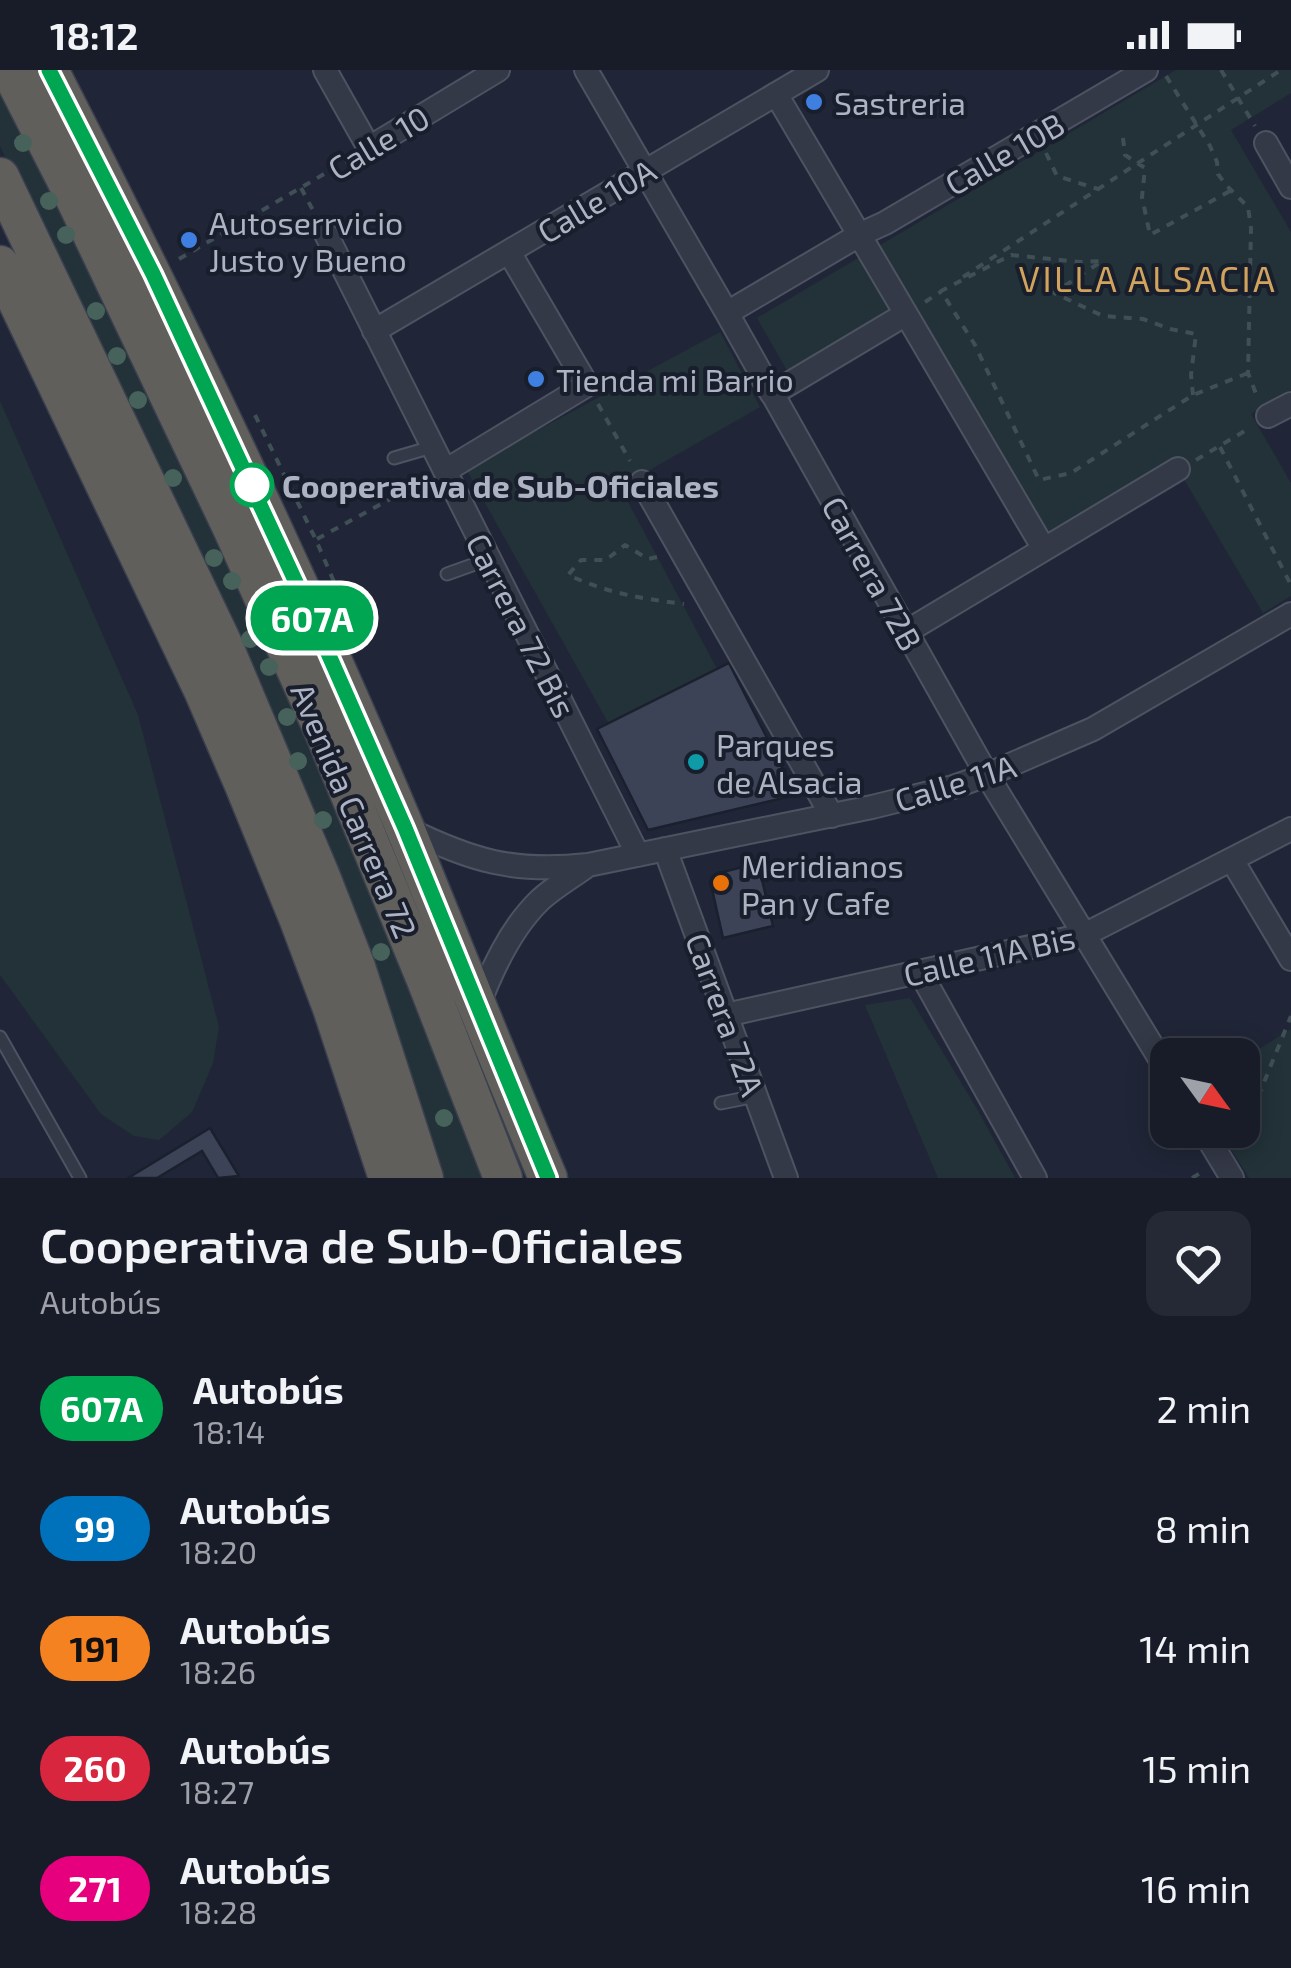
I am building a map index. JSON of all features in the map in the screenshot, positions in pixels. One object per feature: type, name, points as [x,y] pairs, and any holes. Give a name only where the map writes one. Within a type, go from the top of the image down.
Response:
[{"type":"highway","name":"Avenida Carrera 72","points":[[10,70],[232,528],[324,732],[503,1178]]},
{"type":"highway","name":"Avenida Carrera 72","points":[[48,70],[153,274],[285,556],[405,828],[548,1178]]},
{"type":"highway","name":"Avenida Carrera 72","points":[[0,176],[222,642],[356,967],[424,1178]]},
{"type":"highway","points":[[0,265],[203,690],[268,842],[332,1008],[388,1178]]},
{"type":"highway","points":[[232,528],[236,451]]},
{"type":"highway","points":[[268,842],[327,892]]},
{"type":"street","points":[[325,70],[369,148]]},
{"type":"street","name":"Calle 10","points":[[369,148],[498,70]]},
{"type":"street","points":[[586,70],[727,312]]},
{"type":"street","name":"Calle 10B","points":[[727,312],[1146,70]]},
{"type":"street","name":"Calle 10A","points":[[374,331],[776,94],[802,74]]},
{"type":"street","points":[[776,94],[1044,550]]},
{"type":"street","points":[[1266,143],[1291,187]]},
{"type":"street","name":"Carrera 72 Bis","points":[[326,234],[638,855]]},
{"type":"street","points":[[445,471],[587,384],[509,252]]},
{"type":"street","name":"Carrera 72B","points":[[727,312],[987,776],[1150,1043]]},
{"type":"street","points":[[772,394],[906,314]]},
{"type":"street","points":[[1268,416],[1291,404]]},
{"type":"street","points":[[906,632],[1178,469]]},
{"type":"street","points":[[642,482],[832,816]]},
{"type":"street","name":"Calle 11A","points":[[405,828],[445,848],[490,862],[554,869],[665,850],[926,794],[987,776],[1093,728],[1291,614]]},
{"type":"street","name":"Calle 11A Bis","points":[[726,1016],[1084,935],[1291,830]]},
{"type":"street","name":"Carrera 72A","points":[[665,850],[786,1178]]},
{"type":"street","points":[[1232,860],[1291,959]]},
{"type":"street","name":"Calle 11A","points":[[478,1009],[500,958],[528,915],[540,900],[588,865]]},
{"type":"street","points":[[920,972],[1035,1178]]},
{"type":"lane","points":[[394,458],[432,446]]},
{"type":"lane","points":[[447,574],[489,558]]},
{"type":"lane","points":[[0,1037],[80,1178]]},
{"type":"lane","points":[[721,1103],[756,1096]]},
{"type":"path","points":[[1163,70],[1218,162],[1218,174],[1248,207],[1248,373],[1268,416],[1178,469]]},
{"type":"path","points":[[1221,70],[1266,143]]},
{"type":"path","points":[[906,314],[1281,70]]},
{"type":"path","points":[[1123,138],[1125,154],[1145,168],[1142,196],[1150,235],[1232,190]]},
{"type":"path","name":"Calle 10","points":[[153,274],[369,148]]},
{"type":"path","points":[[1044,149],[1057,176],[1098,189]]},
{"type":"path","points":[[301,188],[326,234]]},
{"type":"path","points":[[941,291],[1011,255],[1080,262],[1102,260],[1054,293],[1103,316],[1143,319],[1196,334],[1193,394]]},
{"type":"path","points":[[941,291],[975,345],[1039,480],[1071,473],[1193,394],[1248,373]]},
{"type":"path","points":[[587,384],[642,482]]},
{"type":"path","points":[[1220,447],[1291,586]]},
{"type":"path","points":[[285,556],[445,471]]},
{"type":"path","points":[[680,548],[648,560],[625,545],[606,560],[580,560],[568,575],[630,597],[713,607]]},
{"type":"path","points":[[1227,1169],[1291,1016]]},
{"type":"shaded area","points":[[1176,70],[1291,70],[1291,93],[1231,130],[1291,232],[1291,390],[1251,414],[1291,483],[1291,596],[1263,613],[1178,469],[1044,549],[906,314],[793,381],[757,318]]},
{"type":"shaded area","points":[[0,77],[285,669],[492,1178],[437,1178],[258,690],[0,146]]},
{"type":"shaded area","points":[[720,332],[760,407],[620,487],[717,669],[609,724],[466,469]]},
{"type":"shaded area","points":[[0,401],[138,715],[219,1027],[213,1063],[192,1112],[159,1140],[134,1136],[101,1114],[0,975]]},
{"type":"shaded area","points":[[910,998],[1015,1178],[938,1178],[865,1005]]},
{"type":"shaded area","points":[[1291,1029],[1291,1178],[1249,1178],[1230,1148],[1260,1148],[1260,1048]]},
{"type":"building","name":"Parques de Alsacia","points":[[729,663],[796,795],[648,830],[597,729]]},
{"type":"building","points":[[758,863],[773,926],[723,938],[713,883],[723,872]]},
{"type":"building","points":[[210,1128],[239,1176],[218,1178],[202,1151],[157,1178],[128,1178]]},
{"type":"bus line","name":"607A","points":[[49,70],[153,274],[313,619],[405,828],[548,1178]]},
{"type":"place","name":"Sastreria","points":[[814,102]]},
{"type":"place","name":"Autoserrvicio Justo y Bueno","points":[[189,240]]},
{"type":"place","name":"Tienda mi Barrio","points":[[536,379]]},
{"type":"place","name":"Cooperativa de Sub-Oficiales","points":[[252,485]]},
{"type":"place","name":"Parques de Alsacia","points":[[696,762]]},
{"type":"place","name":"Meridianos Pan y Cafe","points":[[721,883]]},
{"type":"district","name":"VILLA ALSACIA","points":[[1148,278]]}]
